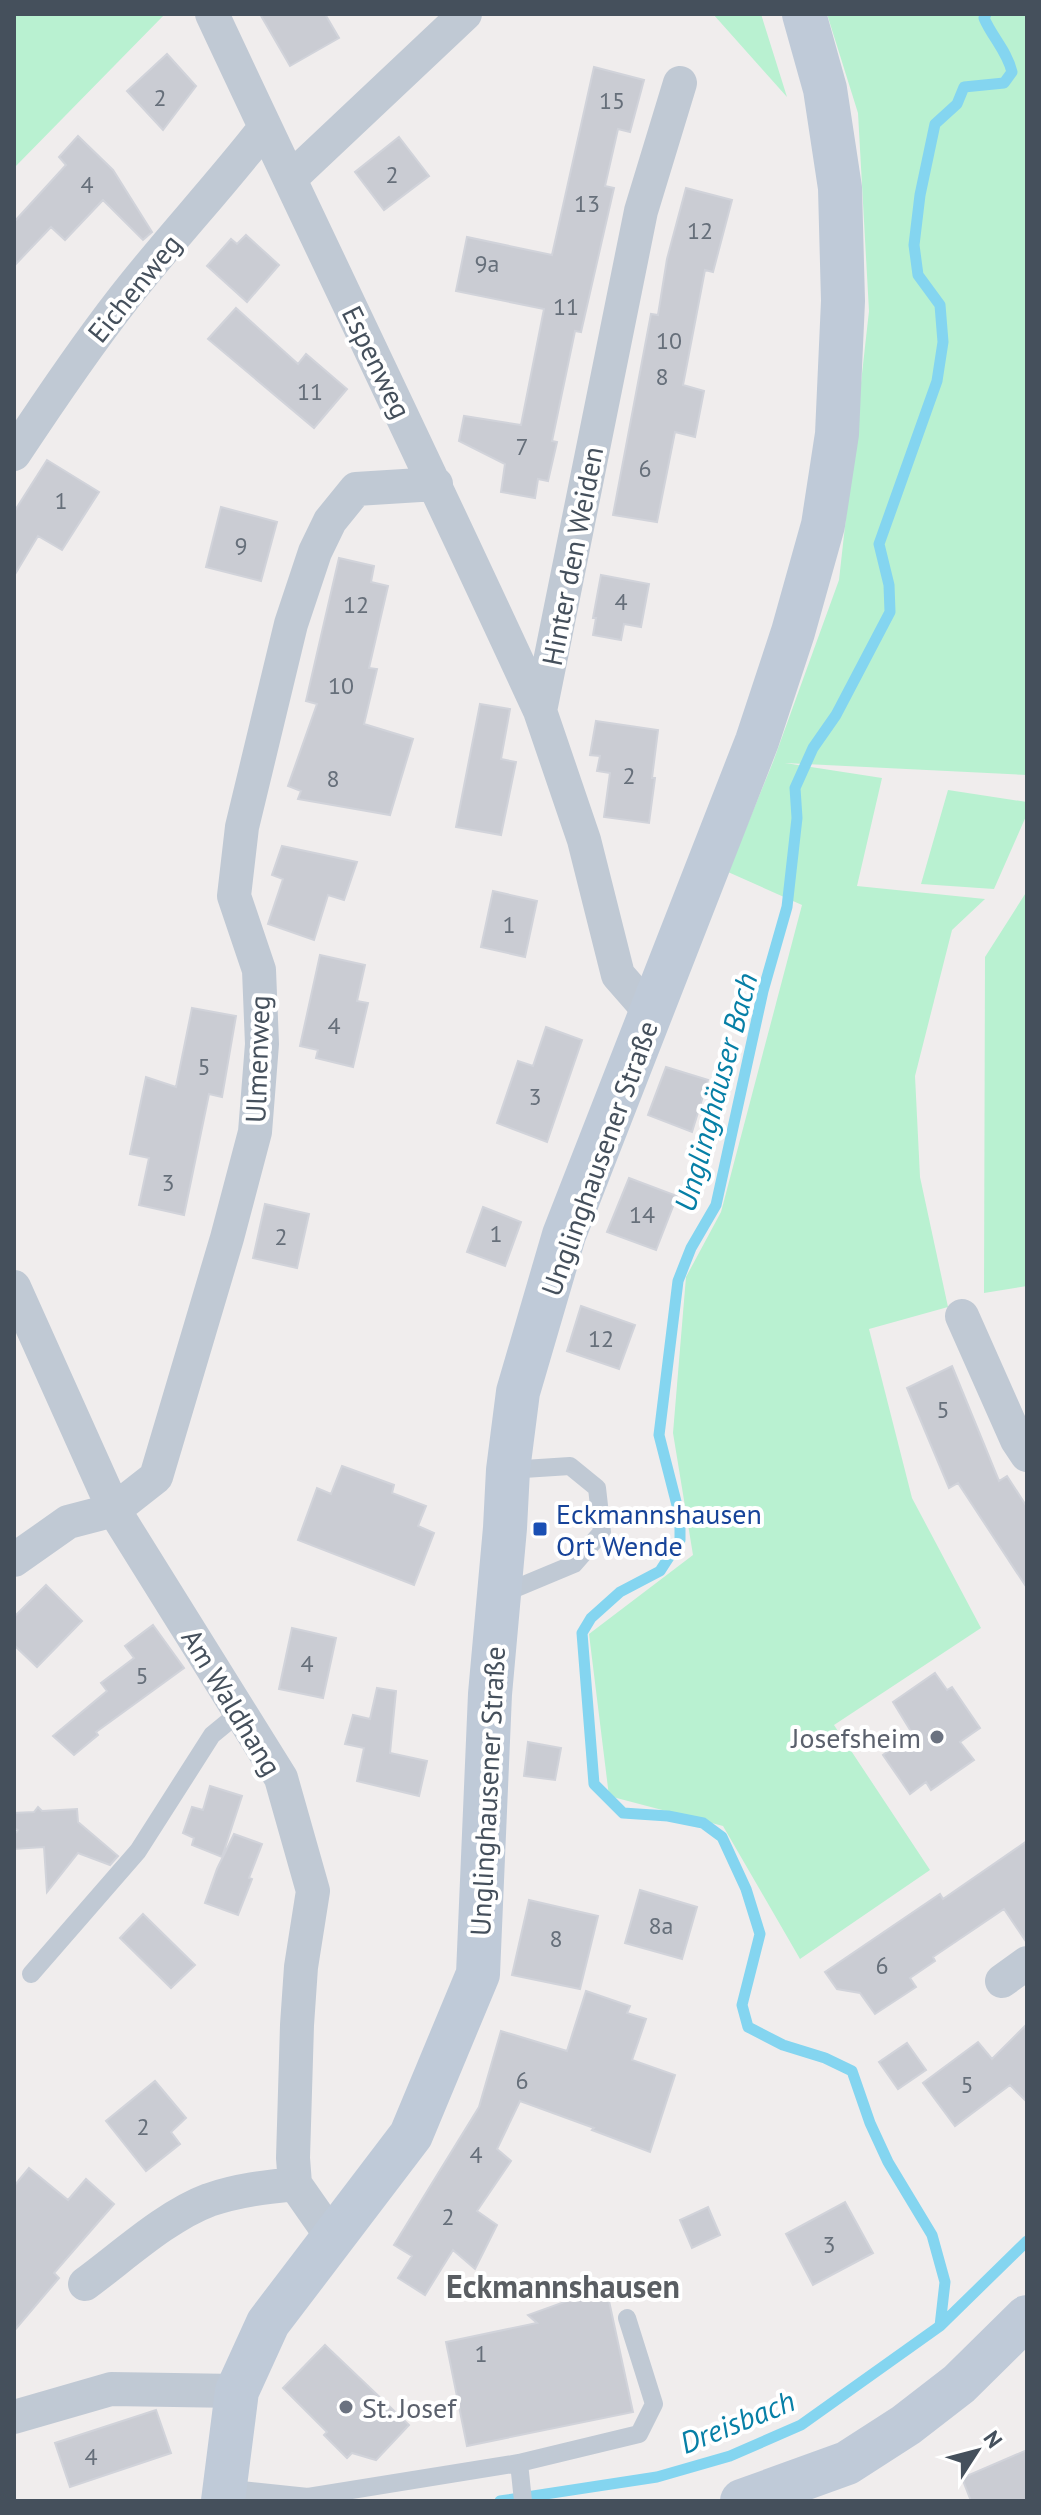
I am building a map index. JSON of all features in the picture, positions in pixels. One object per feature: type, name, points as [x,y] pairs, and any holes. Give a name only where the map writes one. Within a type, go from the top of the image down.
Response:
[{"type":"main road","name":"Unglinghausener Straße","points":[[223,2495],[237,2391],[268,2323],[411,2135],[478,1974],[490,1694],[508,1470],[518,1392],[564,1235],[757,741],[823,525],[837,434],[843,301],[840,188],[825,89],[804,14]]},
{"type":"main road","points":[[742,2501],[847,2463],[906,2425],[959,2384],[1027,2317]]},
{"type":"street","name":"Espenweg","points":[[212,14],[264,129],[291,178],[436,484],[540,711]]},
{"type":"street","points":[[291,178],[465,14]]},
{"type":"street","name":"Hinter den Weiden","points":[[540,711],[641,211],[680,83]]},
{"type":"street","name":"Eichenweg","points":[[14,454],[68,370],[125,296],[264,129]]},
{"type":"street","name":"Ulmenweg","points":[[114,1510],[156,1477],[255,1132],[262,1044],[259,970],[234,896],[242,827],[291,624],[320,541],[330,521],[356,489],[436,484]]},
{"type":"street","points":[[540,711],[584,840],[618,975],[652,1014]]},
{"type":"street","name":"Am Waldhang","points":[[14,1287],[114,1510],[281,1778],[313,1891],[301,1967],[297,2025],[295,2184]]},
{"type":"street","points":[[962,1316],[1017,1440],[1027,1455]]},
{"type":"street","points":[[14,1560],[68,1522],[114,1510]]},
{"type":"street","points":[[85,2284],[166,2225],[206,2201],[244,2189],[295,2184],[332,2237]]},
{"type":"street","points":[[14,2417],[111,2389],[237,2391]]},
{"type":"lane","points":[[500,1595],[574,1564],[602,1532],[597,1488],[570,1466],[508,1470]]},
{"type":"lane","points":[[31,1974],[138,1851],[212,1735],[240,1712]]},
{"type":"lane","points":[[223,2495],[308,2497],[519,2469],[639,2434],[654,2404],[627,2318]]},
{"type":"lane","points":[[519,2469],[523,2501]]},
{"type":"green space","points":[[14,14],[165,14],[14,168]]},
{"type":"green space","points":[[713,14],[761,14],[787,97]]},
{"type":"green space","points":[[827,14],[1027,14],[1027,775],[785,763],[882,778],[857,886],[985,899],[952,930],[915,1076],[920,1177],[948,1307],[869,1329],[912,1498],[981,1628],[834,1725],[930,1870],[800,1959],[723,1826],[609,1796],[589,1634],[693,1555],[673,1433],[686,1277],[721,1212],[802,905],[728,872],[773,762],[839,580],[869,311],[858,113]]},
{"type":"green space","points":[[948,790],[1027,802],[1027,814],[994,889],[921,884]]},
{"type":"green space","points":[[1027,891],[1027,1286],[984,1293],[985,957]]},
{"type":"building","points":[[260,14],[325,14],[339,38],[290,66]]},
{"type":"building","points":[[167,54],[196,86],[163,130],[127,91]]},
{"type":"building","points":[[594,67],[644,80],[630,132],[618,129],[605,186],[614,188],[581,332],[575,331],[552,441],[557,442],[548,481],[538,479],[535,498],[501,492],[505,464],[459,441],[464,416],[521,425],[544,309],[456,291],[467,237],[552,255]]},
{"type":"building","points":[[78,136],[113,170],[152,232],[143,240],[103,200],[65,240],[51,227],[14,266],[14,222],[66,165],[59,157]]},
{"type":"building","points":[[399,137],[429,176],[384,210],[355,172]]},
{"type":"building","points":[[686,188],[732,200],[713,272],[705,270],[683,385],[704,391],[695,437],[675,432],[657,522],[613,515],[651,314],[658,315],[667,259]]},
{"type":"building","points":[[246,235],[279,265],[247,302],[207,266],[231,239],[237,244]]},
{"type":"building","points":[[236,308],[298,364],[306,354],[347,389],[314,428],[208,339]]},
{"type":"building","points":[[47,460],[99,492],[62,550],[38,536],[14,576],[14,512]]},
{"type":"building","points":[[221,507],[277,522],[261,581],[206,567]]},
{"type":"building","points":[[339,558],[374,566],[371,582],[388,586],[369,668],[377,669],[364,724],[413,739],[390,815],[298,799],[301,791],[288,786],[317,704],[306,701]]},
{"type":"building","points":[[601,575],[649,584],[641,627],[624,624],[621,640],[593,635]]},
{"type":"building","points":[[480,704],[510,709],[501,759],[516,762],[501,835],[456,827]]},
{"type":"building","points":[[596,721],[658,730],[649,823],[604,817],[610,773],[597,771],[600,756],[590,755]]},
{"type":"building","points":[[282,846],[357,862],[344,900],[328,895],[314,940],[268,924],[283,879],[272,875]]},
{"type":"building","points":[[493,891],[537,901],[525,957],[481,947]]},
{"type":"building","points":[[320,955],[365,965],[357,1001],[368,1003],[353,1067],[316,1058],[318,1050],[300,1046]]},
{"type":"building","points":[[192,1008],[236,1016],[222,1097],[209,1094],[184,1215],[139,1205],[149,1158],[130,1154],[146,1077],[176,1087]]},
{"type":"building","points":[[546,1027],[582,1040],[547,1142],[497,1123],[518,1061],[533,1066]]},
{"type":"building","points":[[666,1067],[708,1080],[692,1132],[648,1115]]},
{"type":"building","points":[[629,1178],[677,1196],[656,1250],[607,1232]]},
{"type":"building","points":[[265,1204],[309,1214],[297,1268],[253,1258]]},
{"type":"building","points":[[483,1207],[521,1222],[505,1266],[467,1252]]},
{"type":"building","points":[[581,1306],[635,1325],[619,1369],[567,1351]]},
{"type":"building","points":[[952,1366],[999,1481],[1007,1476],[1027,1507],[1027,1588],[958,1483],[949,1488],[907,1388]]},
{"type":"building","points":[[342,1466],[394,1485],[392,1493],[426,1506],[418,1526],[434,1533],[414,1585],[298,1540],[317,1488],[331,1494]]},
{"type":"building","points":[[46,1585],[82,1621],[37,1667],[14,1645],[14,1617]]},
{"type":"building","points":[[153,1625],[184,1668],[96,1732],[98,1735],[74,1755],[53,1736],[107,1691],[101,1683],[134,1658],[125,1646]]},
{"type":"building","points":[[292,1628],[336,1638],[323,1698],[279,1689]]},
{"type":"building","name":"Josefsheim","points":[[935,1673],[947,1690],[952,1687],[980,1728],[960,1742],[974,1760],[931,1790],[926,1782],[910,1794],[883,1755],[912,1733],[893,1702]]},
{"type":"building","points":[[377,1688],[396,1691],[390,1753],[427,1761],[419,1796],[357,1781],[364,1748],[345,1744],[353,1715],[370,1719]]},
{"type":"building","points":[[528,1742],[561,1748],[555,1780],[524,1776]]},
{"type":"building","points":[[210,1786],[242,1796],[222,1857],[192,1845],[194,1838],[183,1833],[192,1807],[203,1810]]},
{"type":"building","points":[[38,1807],[42,1811],[77,1809],[78,1822],[118,1856],[110,1865],[78,1853],[47,1892],[44,1847],[14,1849],[14,1835],[18,1830],[14,1828],[14,1813],[34,1812]]},
{"type":"building","points":[[234,1834],[262,1844],[238,1915],[205,1903]]},
{"type":"building","points":[[1027,1841],[1027,1943],[1004,1909],[933,1957],[935,1961],[910,1978],[916,1987],[875,2014],[860,1993],[837,1989],[825,1972],[940,1894],[943,1899]]},
{"type":"building","points":[[640,1890],[697,1907],[682,1959],[625,1943]]},
{"type":"building","points":[[529,1900],[598,1916],[580,1989],[512,1975]]},
{"type":"building","points":[[143,1914],[195,1965],[171,1988],[120,1938]]},
{"type":"building","points":[[586,1991],[630,2006],[627,2013],[646,2019],[632,2060],[675,2075],[650,2152],[520,2101],[497,2149],[511,2161],[477,2211],[497,2225],[475,2269],[453,2250],[425,2295],[398,2278],[412,2256],[394,2245],[479,2107],[501,2031],[567,2051]]},
{"type":"building","points":[[1027,2024],[1027,2102],[1010,2085],[955,2126],[923,2083],[978,2042],[992,2059]]},
{"type":"building","points":[[907,2043],[926,2070],[898,2089],[879,2062]]},
{"type":"building","points":[[155,2081],[186,2118],[171,2132],[180,2144],[146,2171],[106,2121]]},
{"type":"building","points":[[29,2168],[68,2200],[86,2179],[114,2204],[54,2273],[59,2278],[14,2331],[14,2186]]},
{"type":"building","points":[[845,2202],[873,2253],[813,2285],[786,2234]]},
{"type":"building","points":[[708,2207],[720,2235],[692,2248],[680,2220]]},
{"type":"building","points":[[606,2287],[633,2412],[467,2446],[446,2342],[537,2323],[528,2315]]},
{"type":"building","name":"St. Josef","points":[[325,2345],[409,2425],[376,2460],[352,2453],[347,2458],[324,2435],[327,2432],[283,2388]]},
{"type":"building","points":[[156,2410],[171,2453],[70,2487],[55,2443]]},
{"type":"building","points":[[1027,2450],[1027,2501],[971,2501],[962,2478]]},
{"type":"waterway","name":"Unglinghäuser Bach","points":[[940,2326],[945,2282],[932,2235],[888,2162],[852,2071],[825,2058],[783,2045],[748,2027],[742,2005],[760,1934],[746,1889],[722,1837],[703,1823],[668,1816],[623,1813],[594,1784],[582,1633],[591,1618],[620,1592],[660,1571],[680,1540],[680,1517],[659,1435],[678,1281],[691,1248],[716,1205],[763,991],[787,907],[797,818],[795,788],[813,748],[836,715],[890,612],[889,585],[879,544],[937,381],[943,342],[940,305],[918,275],[914,245],[920,195],[935,124],[957,104],[964,87],[1004,83],[1012,72],[1007,57],[984,18],[986,14]]},
{"type":"waterway","name":"Dreisbach","points":[[500,2501],[657,2477],[730,2456],[801,2425],[940,2326],[1027,2241]]},
{"type":"place","name":"Eckmannshausen Ort Wende","points":[[540,1529]]},
{"type":"place","name":"Josefsheim","points":[[937,1737]]},
{"type":"place","name":"St. Josef","points":[[346,2407]]},
{"type":"district","name":"Eckmannshausen","points":[[563,2286]]}]
